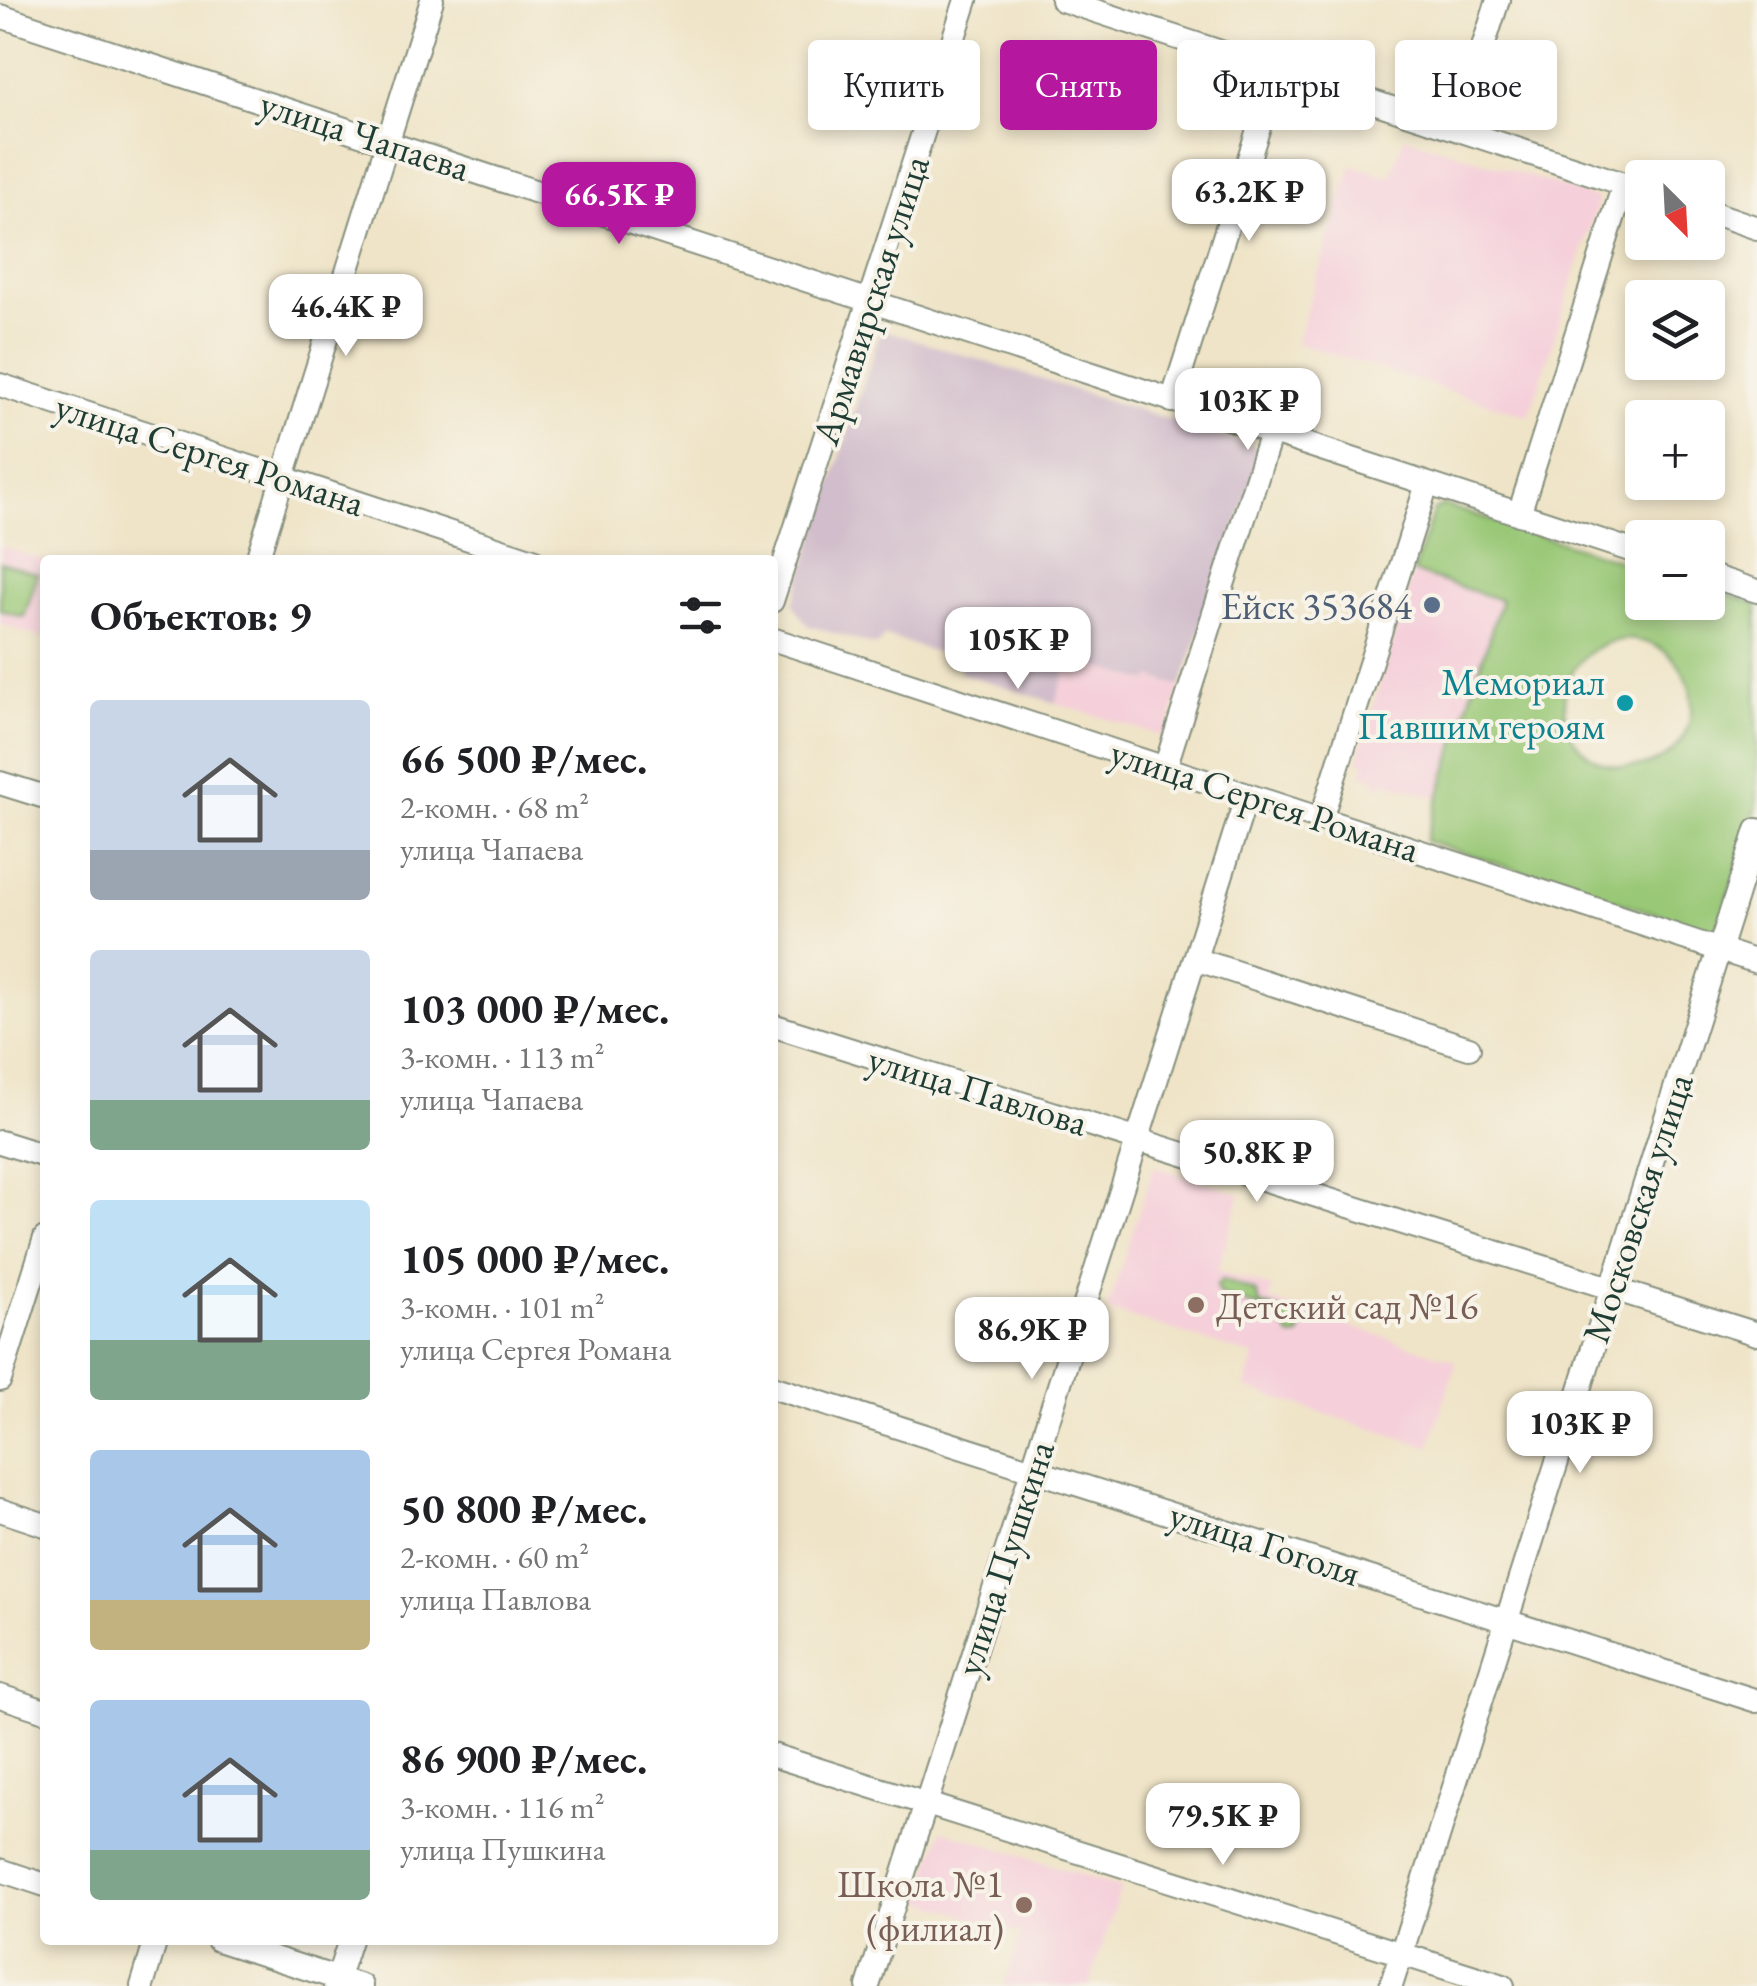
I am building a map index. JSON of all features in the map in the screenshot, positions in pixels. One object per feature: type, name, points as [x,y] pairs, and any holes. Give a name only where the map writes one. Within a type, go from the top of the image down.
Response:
[{"type":"street","points":[[258,555],[432,0]]},
{"type":"street","name":"Армавирская улица","points":[[778,583],[966,0]]},
{"type":"street","points":[[1062,0],[1185,40]]},
{"type":"street","points":[[1485,40],[1498,0]]},
{"type":"street","name":"улица Чапаева","points":[[0,16],[1625,548]]},
{"type":"street","points":[[1172,401],[1258,130]]},
{"type":"street","points":[[1460,130],[1625,184]]},
{"type":"street","points":[[1519,514],[1625,213]]},
{"type":"street","points":[[1725,218],[1757,228]]},
{"type":"street","name":"улица Сергея Романа","points":[[0,385],[518,555]]},
{"type":"street","points":[[1165,768],[1271,434]]},
{"type":"street","points":[[1321,819],[1427,484]]},
{"type":"street","points":[[1725,581],[1757,591]]},
{"type":"street","name":"улица Сергея Романа","points":[[778,641],[1757,962]]},
{"type":"street","points":[[0,783],[40,795]]},
{"type":"street","name":"улица Пушкина","points":[[868,1986],[1247,794]]},
{"type":"street","name":"Московская улица","points":[[1391,1986],[1757,830]]},
{"type":"street","points":[[1195,960],[1469,1048]]},
{"type":"street","name":"улица Павлова","points":[[778,1027],[1757,1334]]},
{"type":"street","points":[[0,1142],[40,1154]]},
{"type":"street","points":[[0,1380],[40,1254]]},
{"type":"street","name":"улица Гоголя","points":[[778,1389],[1757,1701]]},
{"type":"street","points":[[0,1510],[40,1523]]},
{"type":"street","points":[[0,1696],[40,1709]]},
{"type":"street","points":[[778,1757],[926,1800],[1503,1986]]},
{"type":"street","points":[[0,1870],[40,1883]]},
{"type":"street","points":[[142,1986],[154,1945]]},
{"type":"street","points":[[232,1945],[336,1982],[361,1986]]},
{"type":"street","points":[[336,1982],[348,1945]]},
{"type":"shaded area","points":[[1404,136],[1599,199],[1529,416],[1296,343],[1352,165],[1391,177]]},
{"type":"shaded area","points":[[881,329],[1263,449],[1181,686],[1151,677],[1149,682],[1070,658],[1055,703],[960,673],[960,660],[885,636],[876,646],[807,625],[793,604]]},
{"type":"shaded area","points":[[0,546],[40,559],[40,637],[0,624]]},
{"type":"shaded area","points":[[1413,572],[1502,599],[1438,798],[1384,781],[1382,786],[1374,783],[1375,778],[1362,774],[1365,763],[1357,760]]},
{"type":"shaded area","points":[[1070,657],[1148,682],[1151,677],[1181,686],[1165,737],[1055,703]]},
{"type":"shaded area","name":"Детский сад №16","points":[[1154,1166],[1241,1194],[1217,1271],[1272,1288],[1269,1300],[1457,1361],[1429,1447],[1245,1388],[1254,1356],[1107,1310]]},
{"type":"shaded area","name":"Школа №1 (филиал)","points":[[942,1830],[1121,1888],[1089,1986],[1004,1986],[1021,1934],[919,1900]]},
{"type":"green space","points":[[1444,505],[1625,563],[1625,620],[1725,620],[1725,594],[1757,604],[1757,806],[1717,933],[1425,841],[1501,600],[1413,572],[1434,510]],"holes":[[[1628,639],[1656,647],[1676,662],[1688,683],[1691,706],[1687,728],[1675,748],[1655,762],[1628,767],[1600,762],[1580,748],[1568,728],[1564,705],[1568,682],[1580,662],[1600,646]]]},
{"type":"green space","points":[[0,562],[38,574],[24,617],[0,610]]},
{"type":"green space","points":[[1222,1280],[1256,1292],[1260,1304],[1302,1318],[1300,1336],[1291,1337],[1273,1312],[1220,1295],[1216,1286]]},
{"type":"place","name":"Ейск 353684","points":[[1432,605]]},
{"type":"place","name":"Мемориал Павшим героям","points":[[1625,703]]},
{"type":"place","name":"Детский сад №16","points":[[1196,1305]]},
{"type":"place","name":"Школа №1 (филиал)","points":[[1024,1905]]}]
